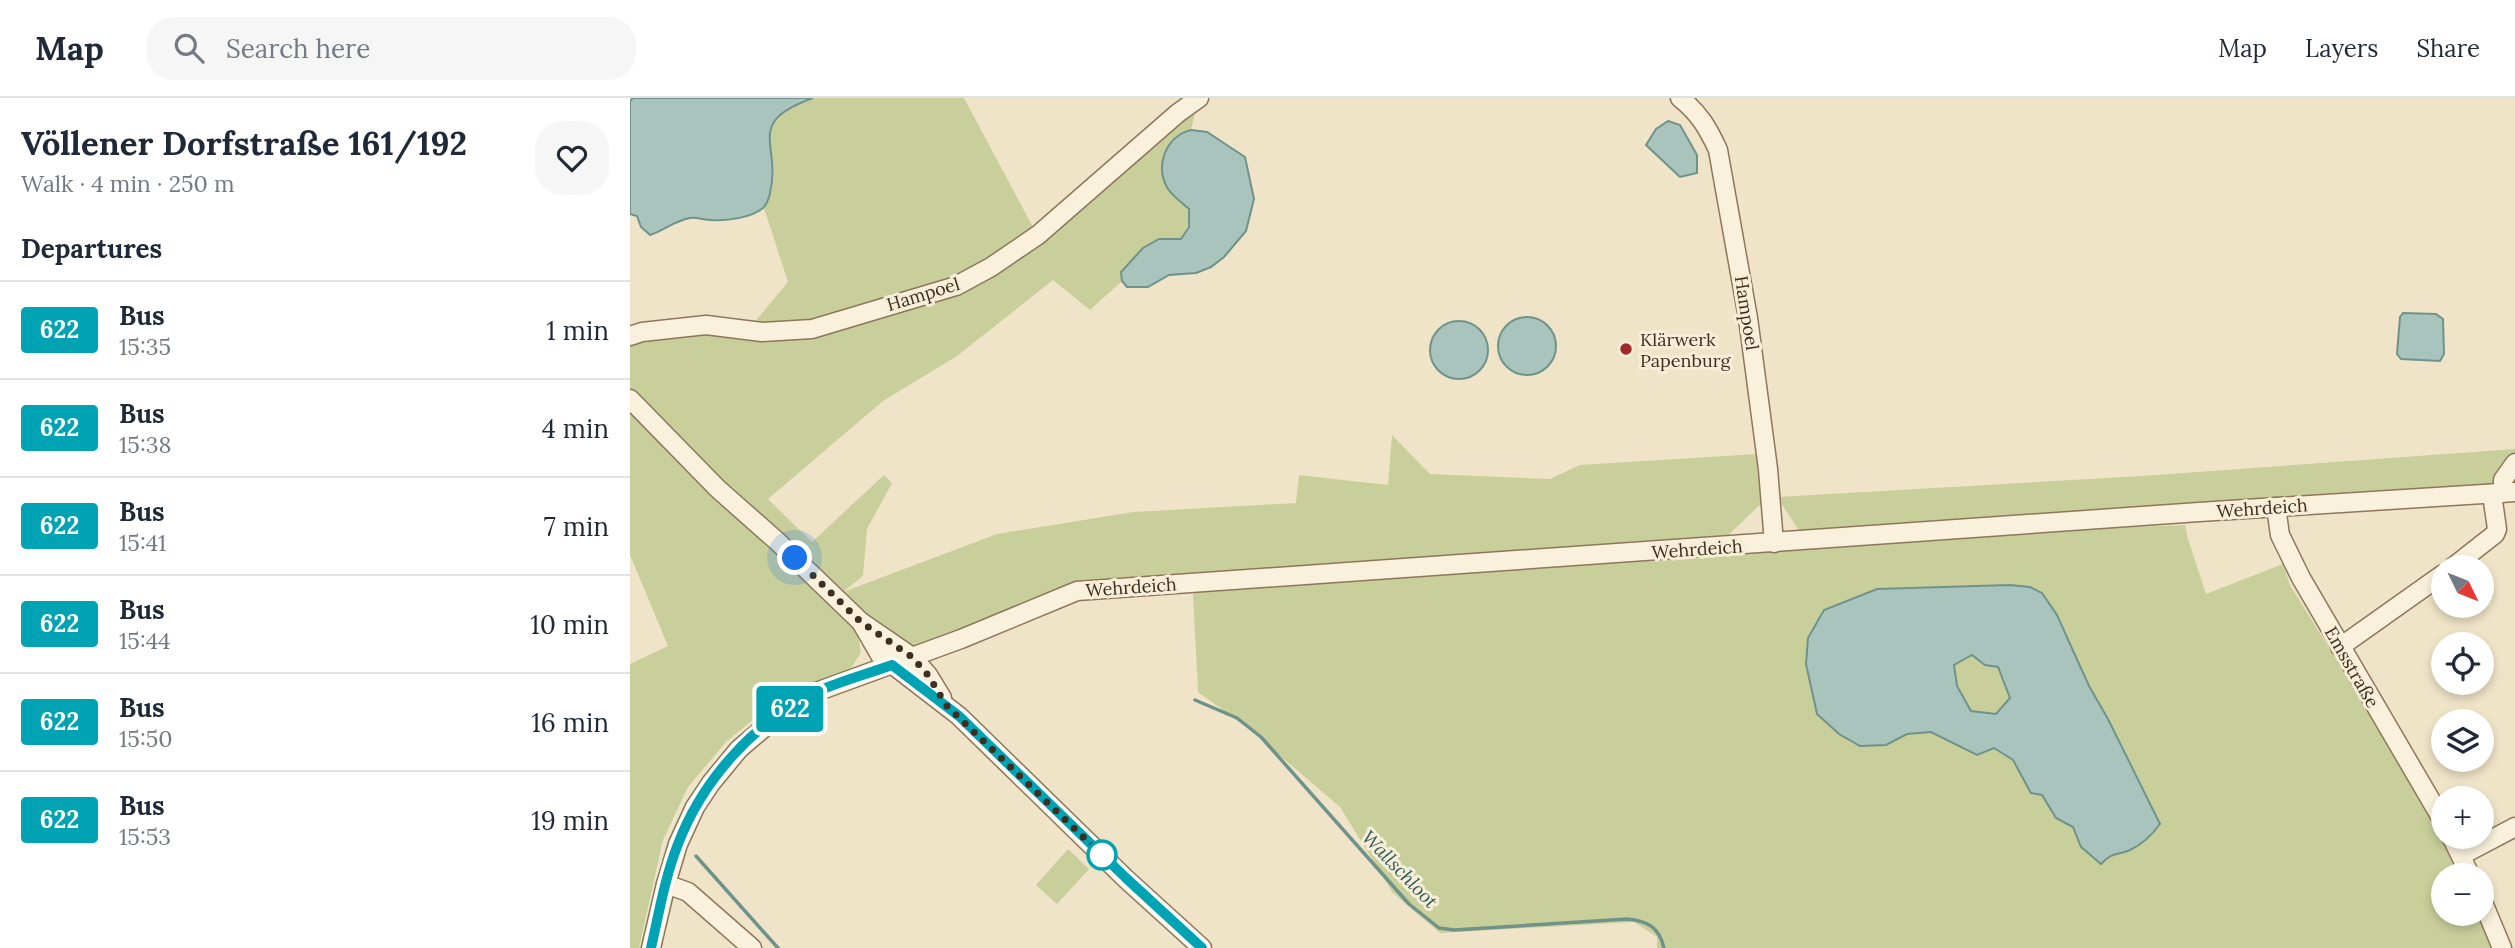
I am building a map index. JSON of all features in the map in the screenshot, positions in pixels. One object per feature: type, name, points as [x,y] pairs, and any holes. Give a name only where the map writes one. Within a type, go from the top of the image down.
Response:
[{"type":"street","name":"Hampoel","points":[[630,336],[642,331],[706,325],[762,332],[812,329],[854,314],[956,286],[991,267],[1038,235],[1178,113],[1199,98]]},
{"type":"street","name":"Hampoel","points":[[1680,98],[1696,111],[1709,128],[1718,150],[1752,343],[1774,543]]},
{"type":"street","points":[[630,399],[718,489],[861,622],[912,657],[928,675],[946,705]]},
{"type":"street","points":[[2468,555],[2495,534],[2503,481],[2515,463]]},
{"type":"street","name":"Wehrdeich","points":[[651,948],[678,844],[695,807],[739,748],[772,720],[816,692],[892,665],[1077,591],[2503,493]]},
{"type":"street","name":"Emsstraße","points":[[2276,507],[2280,535],[2340,647],[2431,801]]},
{"type":"street","points":[[2340,647],[2431,583]]},
{"type":"street","points":[[861,622],[880,655],[946,705],[1202,948]]},
{"type":"street","points":[[2462,855],[2515,827]]},
{"type":"street","points":[[2459,849],[2465,863]]},
{"type":"street","points":[[666,884],[688,892],[740,944]]},
{"type":"street","points":[[2493,926],[2502,948]]},
{"type":"green space","points":[[813,98],[964,98],[1034,229],[949,280],[807,322],[754,323],[788,282],[764,208],[772,191],[770,134],[776,122],[789,110]]},
{"type":"green space","points":[[1196,109],[1191,130],[1179,134],[1173,140],[1164,155],[1162,166],[1167,186],[1188,210],[1187,227],[1181,239],[1159,239],[1121,272],[1122,281],[1090,310],[1053,280],[957,356],[883,401],[768,499],[812,542],[884,475],[892,483],[867,529],[863,576],[843,592],[997,534],[1133,512],[1296,503],[1299,475],[1388,485],[1392,435],[1430,474],[1550,479],[1580,465],[1757,454],[1764,501],[1723,540],[1076,587],[909,650],[856,628],[861,652],[852,667],[772,704],[726,742],[688,787],[663,840],[639,948],[630,948],[630,664],[668,646],[630,555],[630,341],[708,332],[762,338],[959,290]]},
{"type":"green space","points":[[2515,449],[2515,485],[1802,535],[1777,497],[2142,476]]},
{"type":"green space","points":[[2185,525],[2206,594],[2283,564],[2290,585],[2431,816],[2431,849],[2449,849],[2456,863],[2431,863],[2431,926],[2484,926],[2493,948],[1657,948],[1657,937],[1634,922],[1440,933],[1393,893],[1340,807],[1249,729],[1198,692],[1193,594],[1210,587],[2028,531]],"holes":[[[2010,585],[2030,587],[2057,615],[2089,686],[2160,824],[2143,843],[2134,848],[2105,852],[2081,847],[2073,827],[2056,818],[2042,794],[2031,793],[2013,760],[1993,748],[1977,755],[1931,732],[1907,734],[1817,714],[1806,664],[1956,588]]]},
{"type":"green space","points":[[1972,654],[1985,665],[1998,667],[2010,698],[1996,714],[1971,711],[1957,686],[1954,665]]},
{"type":"green space","points":[[1068,849],[1089,869],[1057,904],[1036,885]]},
{"type":"water","points":[[633,98],[813,98],[778,116],[772,126],[772,176],[769,197],[763,208],[731,219],[685,219],[650,235],[641,227],[637,216],[630,214],[630,101]]},
{"type":"water","points":[[1668,121],[1680,125],[1697,155],[1697,173],[1680,177],[1646,145],[1656,129]]},
{"type":"water","points":[[1191,130],[1207,132],[1245,157],[1254,199],[1246,231],[1224,257],[1211,267],[1196,273],[1169,275],[1148,287],[1127,287],[1122,281],[1121,272],[1143,248],[1159,239],[1181,239],[1189,227],[1189,209],[1168,189],[1162,171],[1169,145],[1182,133]]},
{"type":"water","points":[[2403,313],[2436,314],[2443,319],[2444,354],[2440,361],[2401,359],[2397,354],[2400,317]]},
{"type":"water","points":[[1527,317],[1543,322],[1551,330],[1556,346],[1551,362],[1543,370],[1527,375],[1511,370],[1503,362],[1498,346],[1503,330],[1511,322]]},
{"type":"water","points":[[1459,321],[1475,326],[1483,334],[1488,350],[1483,366],[1475,374],[1459,379],[1443,374],[1435,366],[1430,350],[1435,334],[1443,326]]},
{"type":"water","points":[[2010,585],[2030,587],[2042,593],[2057,615],[2089,686],[2160,824],[2154,832],[2135,848],[2112,855],[2101,864],[2081,847],[2073,827],[2056,818],[2042,795],[2031,793],[2013,760],[1994,748],[1977,755],[1931,732],[1907,734],[1886,745],[1860,746],[1839,734],[1817,714],[1806,664],[1808,638],[1824,610],[1877,589]],"holes":[[[1972,655],[1985,665],[1998,667],[2010,698],[1996,714],[1971,711],[1957,686],[1954,665]]]},
{"type":"waterway","name":"Wallschloot","points":[[1195,700],[1237,718],[1261,737],[1409,904],[1439,928],[1454,930],[1627,919],[1651,926],[1659,935],[1664,948]]},
{"type":"waterway","points":[[696,856],[778,948]]},
{"type":"bus line","name":"622","points":[[651,948],[678,844],[695,807],[739,748],[772,720],[816,692],[892,665],[959,716],[1202,948]]},
{"type":"place","name":"Klärwerk Papenburg","points":[[1626,349]]},
{"type":"route","points":[[795,558],[861,622],[912,657],[928,675],[946,705],[1102,855]]}]
